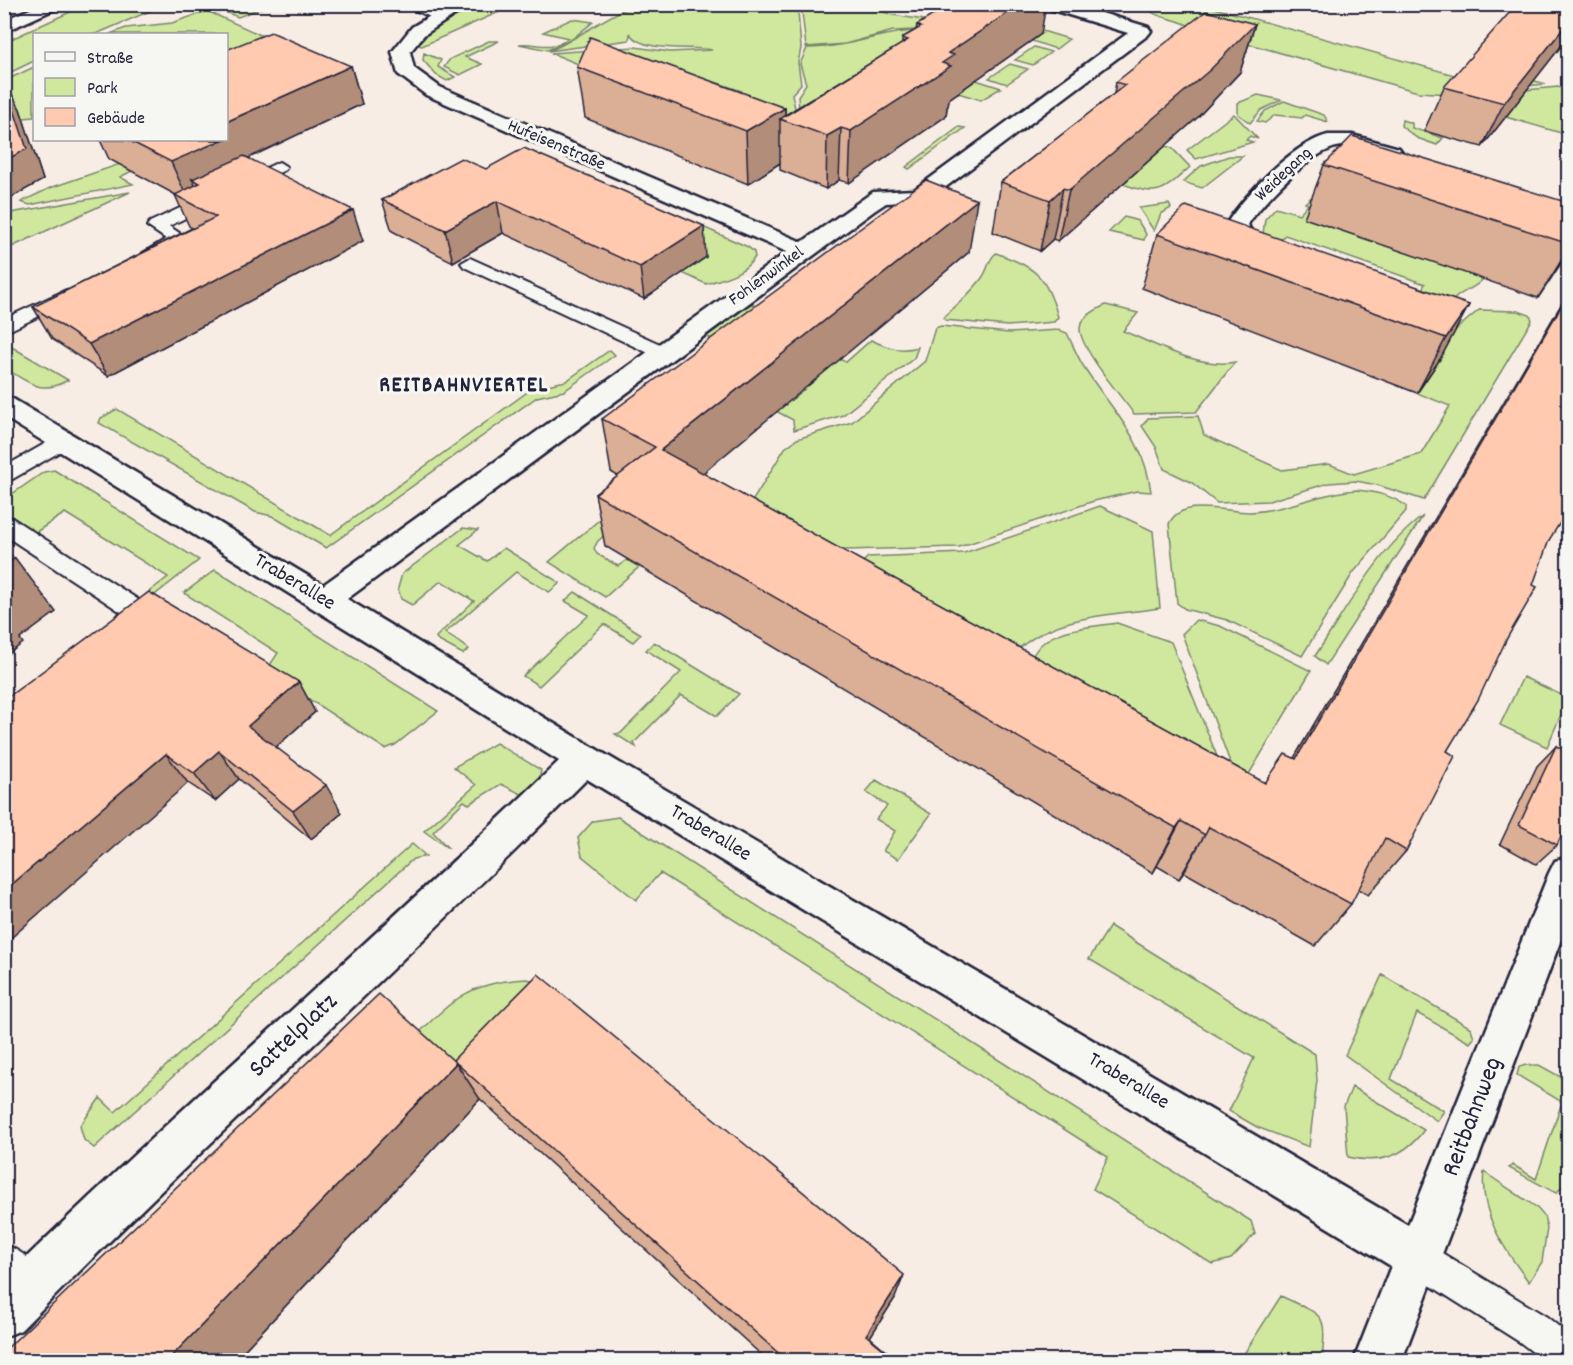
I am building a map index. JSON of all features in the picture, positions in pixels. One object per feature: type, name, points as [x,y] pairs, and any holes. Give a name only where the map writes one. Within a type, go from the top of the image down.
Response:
[{"type":"street","points":[[4,27],[58,4]]},
{"type":"street","name":"Hufeisenstraße","points":[[463,4],[418,31],[401,52],[405,70],[420,83],[487,117],[803,251]]},
{"type":"street","name":"Fohlenwinkel","points":[[323,601],[803,251],[881,197],[920,196],[1142,32],[1052,4]]},
{"type":"street","name":"Weidegang","points":[[1288,258],[1246,240],[1238,232],[1237,224],[1243,215],[1311,148],[1328,141],[1351,141],[1414,159]]},
{"type":"street","name":"Traberallee","points":[[4,405],[584,759],[1419,1257]]},
{"type":"street","name":"Sattelplatz","points":[[14,1287],[108,1208],[508,836],[584,759]]},
{"type":"street","name":"Reitbahnweg","points":[[1378,1360],[1569,873]]},
{"type":"lane","points":[[407,4],[440,16]]},
{"type":"lane","points":[[138,260],[179,239],[156,226],[279,167]]},
{"type":"lane","points":[[471,263],[664,353]]},
{"type":"lane","points":[[4,327],[87,286]]},
{"type":"lane","points":[[4,477],[62,441]]},
{"type":"lane","points":[[4,524],[140,612],[106,637]]},
{"type":"lane","points":[[1419,1257],[1534,1330],[1569,1357]]},
{"type":"green space","points":[[206,4],[269,5],[238,17]]},
{"type":"green space","points":[[85,5],[164,5],[98,33],[33,33],[33,61],[5,75],[5,42]]},
{"type":"green space","points":[[479,5],[515,5],[422,46],[418,45],[433,28]]},
{"type":"green space","points":[[635,5],[803,5],[798,12],[801,48],[798,63],[801,84],[792,94],[796,113],[780,153],[667,109],[742,95],[742,91],[715,82],[645,91],[551,53],[635,47],[670,52],[712,50],[668,48],[645,44],[630,34],[629,40],[549,51]]},
{"type":"green space","points":[[807,5],[863,5],[893,15],[924,20],[937,29],[893,31],[845,44],[806,47],[802,12]]},
{"type":"green space","points":[[1144,5],[1204,5],[1479,82],[1491,69],[1546,84],[1451,94],[1418,92],[1253,45],[1205,45],[1191,27],[1159,16]]},
{"type":"green space","points":[[207,11],[330,66],[228,94],[228,33],[113,33],[126,28],[172,23]]},
{"type":"green space","points":[[572,19],[593,22],[572,39],[548,50],[519,44],[556,45],[568,38],[543,32]]},
{"type":"green space","points":[[1006,20],[1069,39],[1056,49],[1032,41],[1041,33]]},
{"type":"green space","points":[[912,31],[938,41],[799,112],[798,96],[806,84],[800,64],[807,48],[834,46]]},
{"type":"green space","points":[[489,41],[499,41],[465,57],[482,64],[460,75],[444,67],[450,59]]},
{"type":"green space","points":[[1034,47],[1051,52],[1033,65],[1015,60]]},
{"type":"green space","points":[[424,53],[441,60],[438,67],[455,77],[447,81],[436,75],[423,60]]},
{"type":"green space","points":[[1010,64],[1028,69],[1007,84],[989,78]]},
{"type":"green space","points":[[33,67],[33,117],[23,118],[4,81]]},
{"type":"green space","points":[[976,80],[1001,88],[981,100],[958,93]]},
{"type":"green space","points":[[1558,87],[1568,90],[1564,98],[1568,100],[1568,135],[1440,98]]},
{"type":"green space","points":[[1258,95],[1281,100],[1261,110],[1250,123],[1238,114],[1238,103]]},
{"type":"green space","points":[[1284,101],[1324,115],[1328,122],[1305,115],[1302,118],[1275,115],[1265,123],[1257,121],[1265,111]]},
{"type":"green space","points":[[1234,114],[1258,139],[1250,136],[1246,140],[1253,142],[1196,159],[1187,150]]},
{"type":"green space","points":[[1402,120],[1412,123],[1412,128],[1443,138],[1437,145],[1417,138],[1401,126]]},
{"type":"green space","points":[[959,127],[965,128],[909,169],[906,167]]},
{"type":"green space","points":[[1156,143],[1172,148],[1190,167],[1160,190],[1145,190],[1123,184],[1161,150]]},
{"type":"green space","points":[[1229,156],[1243,156],[1202,188],[1183,182],[1201,166]]},
{"type":"green space","points":[[120,164],[132,171],[120,177],[133,184],[30,205],[21,202],[50,188]]},
{"type":"green space","points":[[130,192],[5,250],[5,214]]},
{"type":"green space","points":[[1317,192],[1483,279],[1458,295],[1451,303],[1418,297],[1425,284],[1285,235],[1274,246],[1263,234],[1265,219],[1276,207],[1299,214],[1308,204],[1305,203]]},
{"type":"green space","points":[[1169,204],[1171,208],[1161,214],[1154,231],[1139,208]]},
{"type":"green space","points":[[680,217],[748,247],[754,252],[755,257],[745,268],[706,284],[682,273],[705,258]]},
{"type":"green space","points":[[1124,217],[1138,221],[1146,234],[1144,240],[1109,232]]},
{"type":"green space","points":[[996,253],[1020,263],[1037,274],[1049,291],[1058,317],[1054,322],[1008,326],[945,320],[944,317],[969,294],[982,278]]},
{"type":"green space","points":[[750,303],[773,314],[728,346],[705,336]]},
{"type":"green space","points":[[1106,305],[1138,313],[1123,331],[1192,359],[1221,363],[1235,362],[1196,412],[1134,414],[1095,361],[1082,339],[1080,326],[1082,322]]},
{"type":"green space","points":[[1479,310],[1518,311],[1530,315],[1532,320],[1424,500],[1356,481],[1329,483],[1269,501],[1217,503],[1191,482],[1164,469],[1156,447],[1142,426],[1148,418],[1198,416],[1204,435],[1282,470],[1329,464],[1354,474],[1421,454],[1450,406],[1417,393],[1439,359],[1440,343]]},
{"type":"green space","points":[[941,326],[1009,333],[1059,330],[1067,333],[1083,366],[1135,442],[1148,474],[1151,492],[1137,491],[1094,501],[959,547],[806,551],[765,529],[753,500],[785,448],[797,439],[852,422],[925,361],[935,328]]},
{"type":"green space","points":[[871,340],[894,348],[918,347],[914,358],[843,415],[794,430],[793,420],[776,411],[839,359],[846,362]]},
{"type":"green space","points":[[5,343],[68,380],[58,385],[42,387],[21,378],[5,368]]},
{"type":"green space","points":[[610,350],[615,355],[564,391],[537,397],[326,548],[272,516],[255,512],[99,423],[101,418],[117,409],[330,535],[533,388],[566,381]]},
{"type":"green space","points":[[54,470],[199,560],[152,597],[146,594],[168,577],[65,513],[33,534],[5,518],[5,499],[44,472]]},
{"type":"green space","points":[[1357,490],[1395,499],[1406,506],[1406,511],[1353,573],[1302,656],[1227,620],[1185,609],[1177,603],[1169,524],[1175,516],[1193,508],[1263,511],[1343,491]]},
{"type":"green space","points":[[623,500],[637,507],[598,541],[594,548],[597,554],[618,566],[627,560],[639,567],[605,597],[549,562]]},
{"type":"green space","points":[[1100,506],[1153,531],[1160,608],[1101,615],[1064,624],[1030,640],[1014,653],[851,574],[868,557],[964,553]]},
{"type":"green space","points":[[1423,516],[1326,665],[1315,656],[1351,600],[1392,545]]},
{"type":"green space","points":[[463,528],[478,530],[459,545],[487,561],[504,548],[560,583],[549,592],[516,572],[445,633],[469,649],[463,654],[437,640],[436,637],[474,601],[441,581],[412,605],[401,599],[398,588],[402,574]]},
{"type":"green space","points":[[215,570],[438,711],[395,745],[385,749],[266,671],[278,653],[184,593]]},
{"type":"green space","points":[[575,592],[641,634],[633,642],[604,624],[539,686],[523,676],[589,615],[565,601]]},
{"type":"green space","points":[[1196,620],[1220,626],[1311,671],[1240,789],[1182,634]]},
{"type":"green space","points":[[1117,623],[1171,642],[1231,791],[1031,660],[1045,641],[1056,635],[1080,628]]},
{"type":"green space","points":[[654,642],[739,694],[717,716],[681,695],[634,743],[636,747],[615,734],[621,733],[681,672],[646,650]]},
{"type":"green space","points":[[1523,677],[1568,698],[1547,747],[1500,725]]},
{"type":"green space","points":[[496,743],[541,770],[538,785],[523,795],[501,784],[469,804],[464,801],[433,832],[449,849],[424,831],[476,785],[454,767]]},
{"type":"green space","points":[[876,780],[931,814],[898,859],[883,851],[895,831],[876,819],[887,806],[866,792]]},
{"type":"green space","points":[[618,817],[1251,1221],[1255,1234],[1231,1259],[1212,1264],[1093,1189],[1108,1157],[660,873],[636,900],[582,856],[578,838],[593,821]]},
{"type":"green space","points":[[412,844],[426,856],[413,859],[94,1148],[84,1140],[80,1126],[100,1098],[115,1112]]},
{"type":"green space","points":[[1110,926],[1315,1054],[1317,1080],[1309,1147],[1257,1127],[1229,1111],[1254,1058],[1089,959]]},
{"type":"green space","points":[[1382,975],[1471,1028],[1474,1038],[1470,1043],[1417,1013],[1391,1079],[1444,1111],[1437,1121],[1345,1055]]},
{"type":"green space","points":[[527,979],[548,984],[477,1097],[413,1039],[451,1003],[463,995],[490,984]]},
{"type":"green space","points":[[1539,1065],[1568,1081],[1568,1181],[1556,1193],[1509,1168],[1513,1165],[1536,1179],[1562,1102],[1517,1075],[1519,1067]]},
{"type":"green space","points":[[1352,1087],[1424,1130],[1409,1146],[1391,1156],[1371,1160],[1348,1157],[1344,1106]]},
{"type":"green space","points":[[1484,1172],[1536,1207],[1544,1216],[1547,1228],[1542,1262],[1529,1282],[1511,1258],[1490,1217],[1484,1187]]},
{"type":"green space","points":[[1281,1296],[1306,1308],[1320,1318],[1324,1332],[1322,1360],[1240,1360]]},
{"type":"building","points":[[951,4],[1021,4],[948,53],[954,55],[942,63],[951,66],[851,131],[841,128],[827,136],[780,119],[908,40],[902,38],[921,27],[917,25]]},
{"type":"building","points":[[1517,4],[1569,4],[1569,21],[1504,103],[1444,87]]},
{"type":"building","points":[[1206,11],[1255,24],[1211,69],[1069,190],[1063,188],[1050,200],[1001,182],[1125,85],[1116,82]]},
{"type":"building","points":[[271,32],[351,66],[228,121],[228,49]]},
{"type":"building","points":[[590,37],[785,108],[746,131],[577,67]]},
{"type":"building","points":[[4,80],[27,149],[4,161]]},
{"type":"building","points":[[1352,136],[1569,203],[1569,244],[1324,165]]},
{"type":"building","points":[[130,141],[220,141],[171,162]]},
{"type":"building","points":[[524,148],[704,226],[640,267],[497,201],[445,230],[382,200],[461,158],[486,169]]},
{"type":"building","points":[[244,156],[353,210],[89,344],[33,307],[216,217],[175,195],[200,183],[192,179]]},
{"type":"building","points":[[926,180],[977,200],[661,450],[1265,783],[1285,754],[1296,759],[1569,293],[1569,487],[1567,489],[1569,489],[1569,504],[1565,515],[1549,540],[1533,585],[1537,587],[1507,638],[1478,700],[1447,751],[1455,756],[1406,851],[1385,838],[1351,904],[1209,827],[1205,835],[1181,821],[1176,828],[595,494],[655,447],[602,419]]},
{"type":"building","points":[[1186,206],[1469,305],[1446,338],[1157,234]]},
{"type":"building","points":[[4,552],[15,558],[4,566]]},
{"type":"building","points":[[149,592],[299,682],[248,726],[326,785],[293,811],[219,751],[194,773],[166,754],[4,891],[4,700]]},
{"type":"building","points":[[1556,746],[1569,752],[1569,818],[1557,845],[1519,825]]},
{"type":"building","points":[[538,974],[904,1275],[866,1335],[897,1360],[786,1360],[453,1060]]},
{"type":"building","points":[[379,994],[456,1063],[168,1360],[4,1360],[4,1351]]},
{"type":"district","name":"REITBAHNVIERTEL","points":[[464,386]]}]
